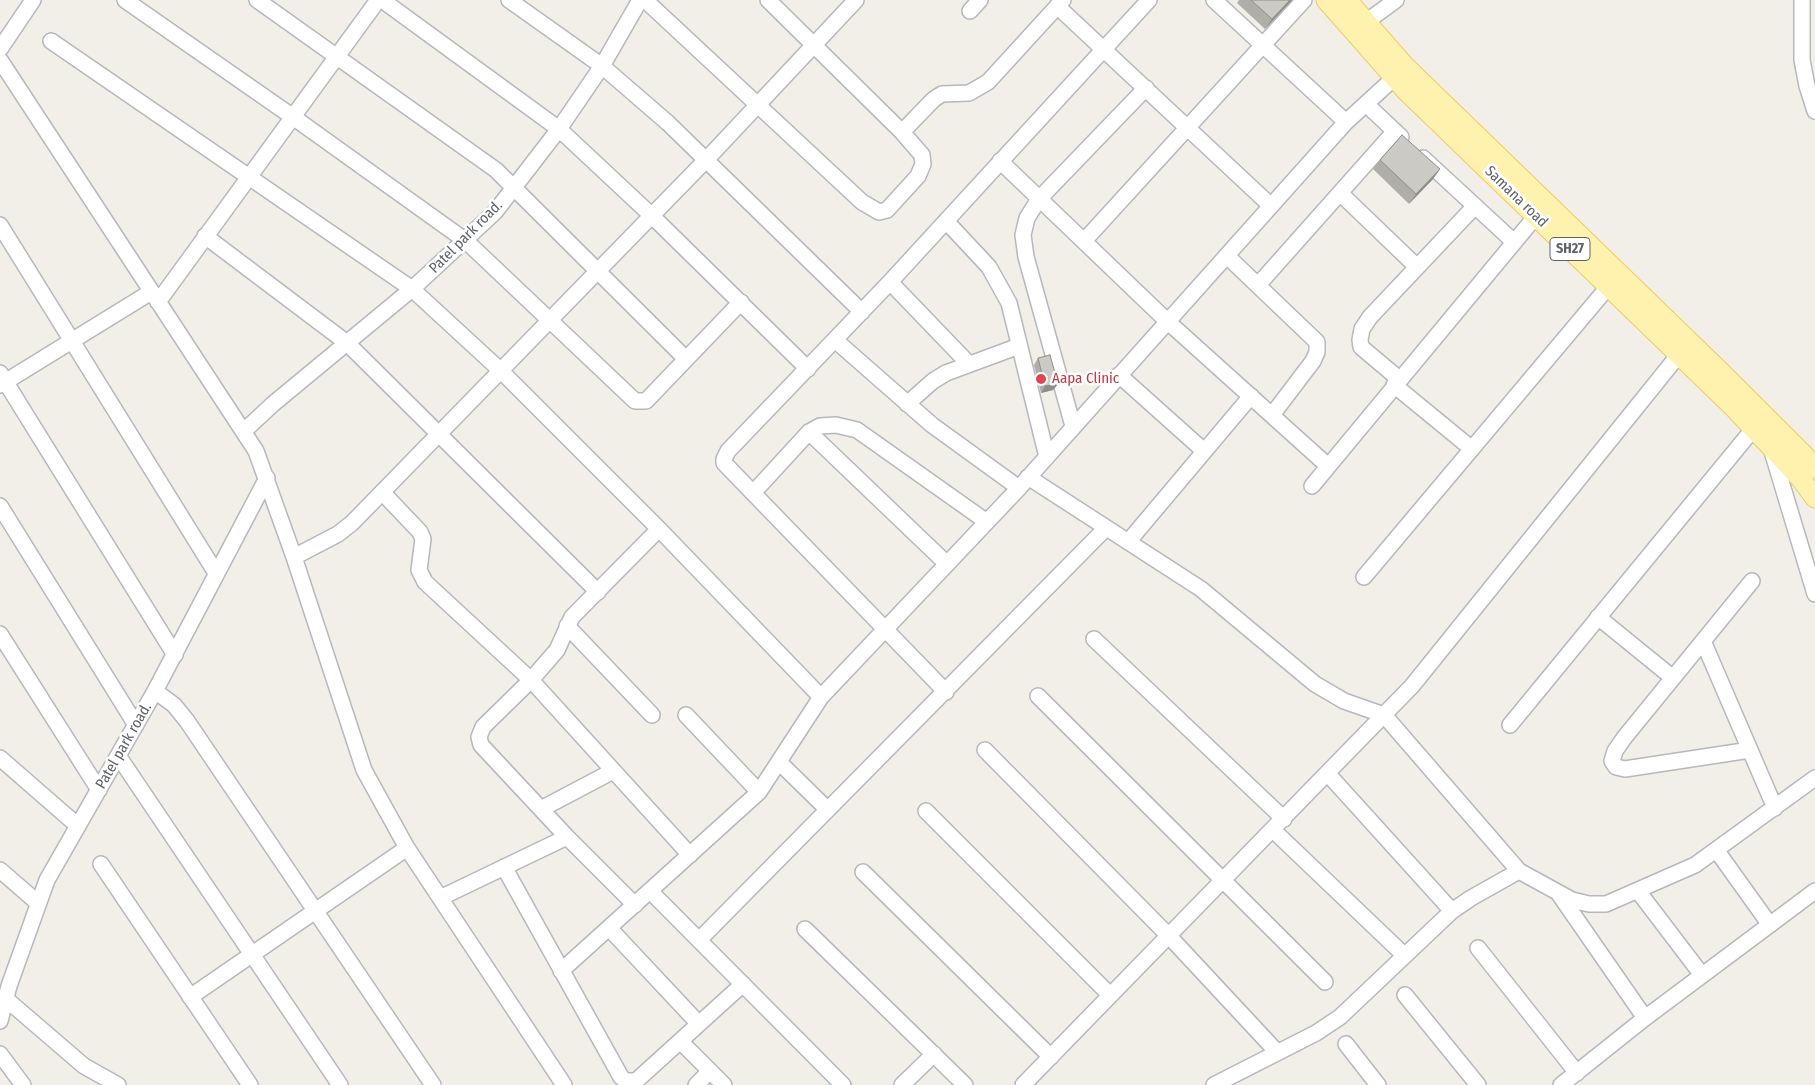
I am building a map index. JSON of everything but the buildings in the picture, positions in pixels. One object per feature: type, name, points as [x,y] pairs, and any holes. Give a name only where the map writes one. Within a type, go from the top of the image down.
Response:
[{"type":"main road","name":"Samana road","points":[[1326,0],[1394,78],[1608,287],[1684,349],[1804,455],[1815,469]]},
{"type":"main road","name":"Samana road","points":[[1347,0],[1404,66],[1684,349],[1770,444],[1815,498]]},
{"type":"street","points":[[0,49],[33,0]]},
{"type":"street","points":[[125,0],[466,241],[549,321],[630,396],[639,402],[646,400],[741,302]]},
{"type":"street","points":[[257,0],[483,159],[515,186],[596,272],[686,359]]},
{"type":"street","points":[[175,655],[2,380],[155,297],[205,236],[380,0],[559,129],[651,215],[808,369]]},
{"type":"street","points":[[509,0],[602,66],[706,160],[862,312]]},
{"type":"street","points":[[637,2],[758,104],[862,202],[879,212],[887,210],[912,185],[923,164],[922,155],[902,132],[768,0]]},
{"type":"street","points":[[294,557],[345,529],[706,160],[856,0]]},
{"type":"street","points":[[946,692],[724,463],[725,456],[890,282],[1149,0]]},
{"type":"street","points":[[1214,0],[1346,122]]},
{"type":"street","points":[[1084,241],[1304,0]]},
{"type":"street","points":[[1366,22],[1396,0]]},
{"type":"street","points":[[1802,0],[1808,36],[1807,86],[1815,111]]},
{"type":"street","name":"Patel park road.","points":[[244,431],[412,290],[495,212],[559,129],[602,66],[637,2]]},
{"type":"street","points":[[902,132],[934,99],[942,94],[969,93],[988,82],[1060,3],[1104,49],[1270,205]]},
{"type":"street","points":[[51,41],[412,290],[500,370],[659,529],[820,696]]},
{"type":"street","points":[[0,60],[244,431],[267,478],[364,770],[381,806],[406,848],[564,1085]]},
{"type":"street","points":[[561,971],[759,792],[780,763],[808,713],[820,696],[948,564],[1023,483],[1346,122],[1394,78]]},
{"type":"street","points":[[1073,426],[1026,257],[1023,235],[1027,218],[1039,199],[1146,88]]},
{"type":"street","points":[[1366,104],[1514,242]]},
{"type":"street","points":[[1258,285],[1395,131]]},
{"type":"street","points":[[1000,161],[1167,321],[1328,466]]},
{"type":"street","points":[[1340,193],[1417,267]]},
{"type":"street","points":[[1472,449],[1397,382],[1362,347],[1360,340],[1362,329],[1370,317],[1474,206]]},
{"type":"street","points":[[1312,486],[1536,216]]},
{"type":"street","points":[[946,220],[988,267],[1000,285],[1008,303],[1047,456]]},
{"type":"street","points":[[0,225],[216,573]]},
{"type":"street","points":[[205,236],[347,343],[598,592]]},
{"type":"street","points":[[1226,256],[1317,342],[1317,352],[1313,361],[1272,415]]},
{"type":"street","points":[[890,282],[968,363]]},
{"type":"street","points":[[1364,577],[1608,287]]},
{"type":"street","points":[[835,340],[907,404],[1023,483],[1167,564],[1201,589],[1316,684],[1344,701],[1384,715],[1519,871],[1572,900],[1589,904],[1606,904],[1695,865],[1815,778]]},
{"type":"street","points":[[907,404],[933,381],[968,363],[1018,346]]},
{"type":"street","points":[[1023,1085],[1412,686],[1684,349]]},
{"type":"street","points":[[1119,376],[1204,451]]},
{"type":"street","points":[[1128,542],[1251,396]]},
{"type":"street","points":[[753,493],[809,432],[820,426],[836,425],[857,430],[987,522]]},
{"type":"street","points":[[1510,725],[1754,428]]},
{"type":"street","points":[[809,432],[948,564]]},
{"type":"street","points":[[1770,444],[1815,594]]},
{"type":"street","name":"Patel park road.","points":[[0,1021],[5,988],[48,880],[175,655],[267,478]]},
{"type":"street","points":[[382,492],[420,532],[423,539],[419,570],[425,582],[530,680],[690,855]]},
{"type":"street","points":[[0,506],[136,725]]},
{"type":"street","points":[[699,940],[1106,528]]},
{"type":"street","points":[[635,905],[567,837],[481,745],[479,737],[483,727],[530,680],[562,643],[567,626],[659,529]]},
{"type":"street","points":[[1750,750],[1625,769],[1616,767],[1612,761],[1615,751],[1752,581]]},
{"type":"street","points":[[1598,617],[1672,678]]},
{"type":"street","points":[[567,626],[652,715]]},
{"type":"street","points":[[1094,638],[1284,819]]},
{"type":"street","points":[[1,639],[99,790]]},
{"type":"street","points":[[1703,641],[1775,808]]},
{"type":"street","points":[[155,691],[174,706],[187,720],[314,912],[433,1085]]},
{"type":"street","points":[[1038,696],[1326,982]]},
{"type":"street","points":[[686,715],[759,792]]},
{"type":"street","points":[[985,750],[1168,935],[1277,1052]]},
{"type":"street","points":[[118,757],[340,1085]]},
{"type":"street","points":[[0,758],[78,826]]},
{"type":"street","points":[[780,763],[827,809]]},
{"type":"street","points":[[541,809],[613,771]]},
{"type":"street","points":[[1328,774],[1452,911]]},
{"type":"street","points":[[926,811],[1110,995]]},
{"type":"street","points":[[1273,830],[1404,954]]},
{"type":"street","points":[[440,898],[567,837]]},
{"type":"street","points":[[190,997],[406,848]]},
{"type":"street","points":[[1716,851],[1770,925]]},
{"type":"street","points":[[101,864],[250,1085]]},
{"type":"street","points":[[504,867],[621,1077],[626,1082],[636,1081],[743,984]]},
{"type":"street","points":[[0,870],[38,903]]},
{"type":"street","points":[[1214,1085],[1316,1033],[1340,1017],[1366,995],[1404,954],[1452,911],[1470,898],[1519,871]]},
{"type":"street","points":[[863,872],[1051,1056]]},
{"type":"street","points":[[1561,1085],[1645,1018],[1815,890]]},
{"type":"street","points":[[650,891],[843,1085]]},
{"type":"street","points":[[1638,891],[1702,975]]},
{"type":"street","points":[[1558,893],[1645,1018]]},
{"type":"street","points":[[609,928],[699,1024]]},
{"type":"street","points":[[805,929],[965,1085]]},
{"type":"street","points":[[1478,948],[1577,1072]]},
{"type":"street","points":[[5,988],[84,1066],[118,1085]]},
{"type":"street","points":[[1405,995],[1478,1085]]},
{"type":"street","points":[[680,1041],[724,1085]]},
{"type":"street","points":[[1346,1044],[1378,1085]]},
{"type":"street","points":[[0,1054],[23,1085]]},
{"type":"street","points":[[902,1085],[934,1054]]},
{"type":"street","points":[[696,1085],[710,1071]]},
{"type":"place","name":"Aapa Clinic","points":[[1041,379]]}]
